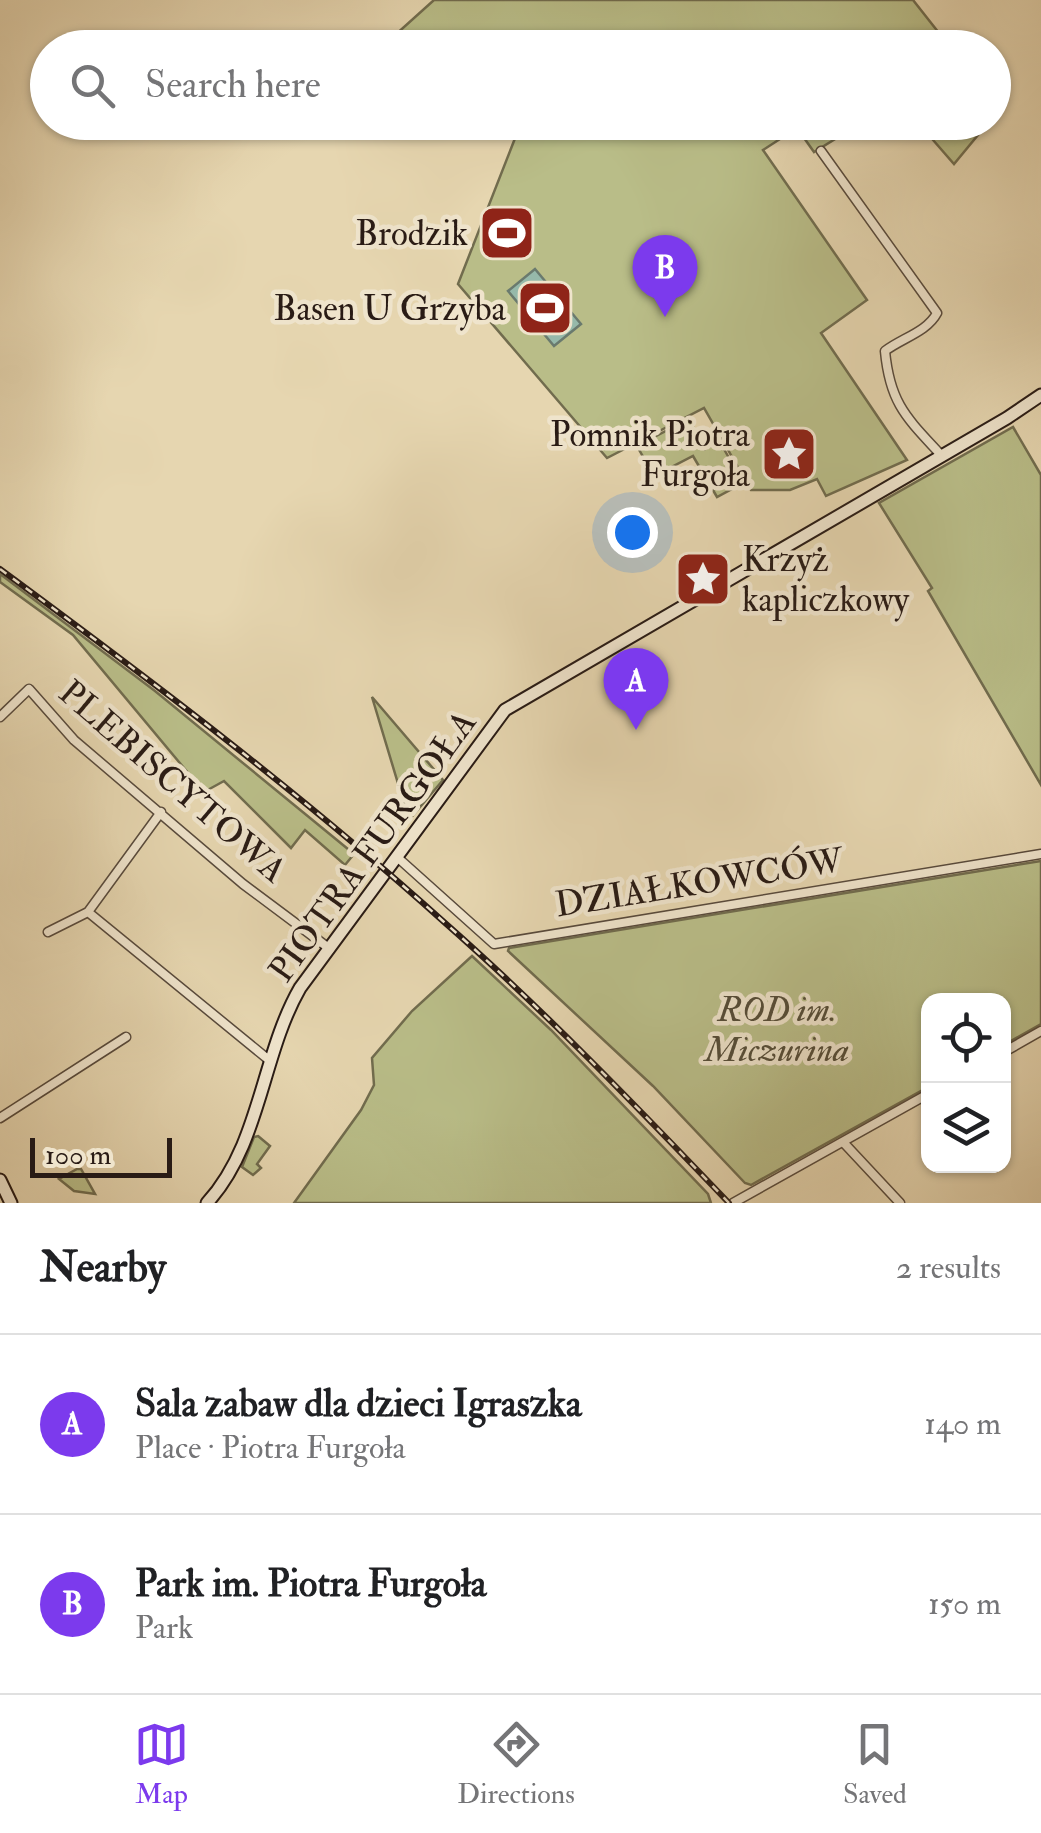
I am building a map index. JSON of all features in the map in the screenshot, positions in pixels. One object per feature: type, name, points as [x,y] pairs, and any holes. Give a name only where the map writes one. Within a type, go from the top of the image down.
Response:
[{"type":"street","points":[[821,150],[937,313],[931,325],[885,351],[888,377],[901,412],[940,455]]},
{"type":"street","name":"PIOTRA FURGOŁA","points":[[207,1203],[235,1164],[286,1013],[488,730],[518,700],[1041,395]]},
{"type":"street","name":"PLEBISCYTOWA","points":[[0,717],[29,689],[74,740],[243,884],[330,948]]},
{"type":"street","points":[[48,932],[88,912],[162,812]]},
{"type":"street","name":"DZIAŁKOWCÓW","points":[[396,856],[494,944],[1041,854]]},
{"type":"street","points":[[88,912],[269,1060]]},
{"type":"street","points":[[1011,1048],[1041,1030]]},
{"type":"street","points":[[0,1118],[126,1037]]},
{"type":"street","points":[[733,1203],[921,1098]]},
{"type":"street","points":[[843,1142],[900,1203]]},
{"type":"street","points":[[0,1180],[12,1203]]},
{"type":"green space","points":[[434,0],[913,0],[937,30],[401,30]]},
{"type":"green space","points":[[514,140],[778,140],[763,150],[867,300],[821,333],[907,460],[826,496],[817,479],[790,490],[751,490],[704,408],[607,458],[458,284]]},
{"type":"green space","points":[[806,140],[833,140],[814,152]]},
{"type":"green space","points":[[933,140],[974,140],[954,164]]},
{"type":"green space","points":[[689,419],[705,449],[720,442],[743,483],[717,497],[693,456],[654,476],[637,446]]},
{"type":"green space","points":[[1013,427],[1041,475],[1041,785],[928,591],[932,588],[879,503]]},
{"type":"green space","points":[[0,574],[155,691],[354,854],[345,865],[305,830],[291,848],[224,781],[204,792],[73,635],[0,582]]},
{"type":"green space","points":[[372,697],[443,780],[409,820]]},
{"type":"green space","name":"ROD im. Miczurina","points":[[1041,861],[1041,1024],[1011,1041],[1011,993],[921,993],[921,1091],[751,1185],[509,948]]},
{"type":"green space","name":"ROD im. Miczurina","points":[[472,956],[551,1030],[708,1194],[711,1203],[294,1203],[361,1110],[374,1085],[372,1058],[412,1011]]},
{"type":"green space","points":[[254,1137],[270,1146],[257,1164],[261,1168],[253,1175],[242,1167]]},
{"type":"green space","points":[[81,1169],[95,1194],[74,1191],[59,1179]]},
{"type":"water","name":"Basen U Grzyba","points":[[535,269],[581,324],[554,346],[508,291]]},
{"type":"railway","points":[[0,569],[226,740],[391,875],[554,1024],[729,1203]]},
{"type":"place","name":"Brodzik","points":[[507,233]]},
{"type":"place","name":"Basen U Grzyba","points":[[545,308]]},
{"type":"place","name":"Park im. Piotra Furgoła","points":[[665,317]]},
{"type":"place","name":"Pomnik Piotra Furgoła","points":[[789,454]]},
{"type":"place","name":"Krzyż kapliczkowy","points":[[703,579]]},
{"type":"place","name":"Sala zabaw dla dzieci Igraszka","points":[[636,730]]}]
